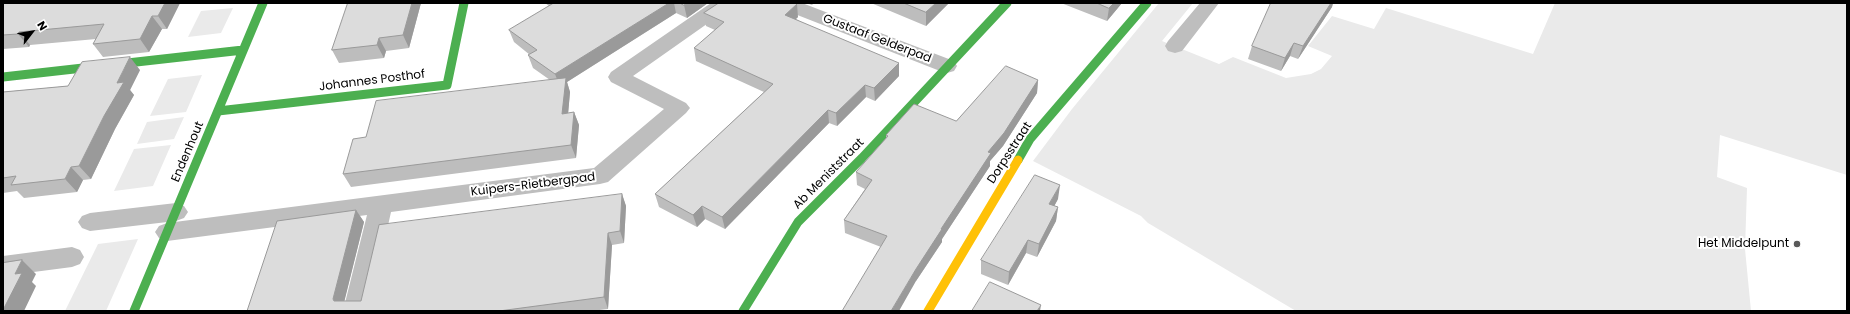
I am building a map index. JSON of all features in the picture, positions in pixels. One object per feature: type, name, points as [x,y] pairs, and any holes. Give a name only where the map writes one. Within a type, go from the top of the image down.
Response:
[{"type":"street","name":"Endenhout","points":[[134,311],[263,3]]},
{"type":"street","name":"Johannes Posthof","points":[[218,111],[447,85],[464,3]]},
{"type":"street","name":"Kuipers-Rietbergpad","points":[[90,222],[171,222],[381,204],[600,176],[679,108],[618,77],[724,3]]},
{"type":"street","name":"Gustaaf Gelderpad","points":[[784,3],[947,66]]},
{"type":"street","name":"Ab Meniststraat","points":[[743,311],[798,222],[862,158],[1007,3]]},
{"type":"street","name":"Dorpsstraat","points":[[928,311],[1030,139],[1147,3]]},
{"type":"street","points":[[1175,46],[1210,3]]},
{"type":"street","points":[[3,77],[243,50]]},
{"type":"street","points":[[356,311],[381,204]]},
{"type":"street","points":[[3,266],[72,257]]},
{"type":"shaded area","points":[[1159,3],[1193,3],[1162,41],[1219,64],[1233,57],[1286,78],[1311,74],[1321,69],[1332,56],[1308,46],[1332,16],[1374,29],[1386,8],[1533,54],[1555,3],[1847,3],[1847,175],[1720,135],[1717,177],[1747,188],[1745,249],[1751,311],[1296,311],[1148,223],[1141,216],[1033,161],[1072,109]]},
{"type":"shaded area","points":[[233,8],[221,33],[188,37],[201,11]]},
{"type":"shaded area","points":[[202,75],[186,112],[150,116],[168,79]]},
{"type":"shaded area","points":[[184,117],[174,139],[137,144],[147,122]]},
{"type":"shaded area","points":[[171,145],[153,186],[114,191],[134,149]]},
{"type":"shaded area","points":[[138,239],[106,311],[65,311],[98,244]]},
{"type":"building","points":[[3,3],[165,3],[158,16],[152,16],[140,39],[93,44],[104,24],[19,32],[18,34],[3,35]]},
{"type":"building","points":[[348,3],[412,3],[403,35],[379,38],[377,45],[332,50]]},
{"type":"building","points":[[554,3],[669,3],[555,74],[528,55],[537,50],[509,30]]},
{"type":"building","points":[[719,3],[797,4],[785,15],[899,63],[874,88],[865,85],[836,113],[828,110],[722,217],[702,206],[693,215],[655,194],[773,84],[694,48],[724,22],[704,13]]},
{"type":"building","points":[[904,3],[936,3],[926,12]]},
{"type":"building","points":[[1097,3],[1114,3],[1109,8]]},
{"type":"building","points":[[1271,3],[1331,3],[1303,46],[1294,43],[1285,58],[1252,46]]},
{"type":"building","points":[[130,57],[117,83],[124,82],[104,116],[79,166],[71,167],[65,179],[11,185],[16,176],[3,178],[3,92],[68,86],[82,62]]},
{"type":"building","points":[[1006,66],[1038,80],[1004,133],[988,152],[991,153],[941,229],[891,311],[842,311],[887,236],[844,220],[872,180],[856,172],[914,104],[956,121]]},
{"type":"building","points":[[566,78],[562,114],[574,112],[571,145],[343,174],[353,139],[366,137],[376,101]]},
{"type":"building","points":[[1035,175],[1060,185],[1049,204],[1058,207],[1039,244],[1028,240],[1009,272],[981,260]]},
{"type":"building","points":[[622,194],[620,231],[608,233],[604,297],[499,311],[247,311],[277,221],[356,210],[333,299],[334,301],[361,301],[379,225]]},
{"type":"building","points":[[22,260],[15,274],[22,273],[3,310],[3,263]]},
{"type":"building","points":[[990,282],[1041,305],[1037,311],[972,311]]},
{"type":"traffic: fast","points":[[134,311],[263,3]]},
{"type":"traffic: fast","points":[[218,111],[447,85],[464,3]]},
{"type":"traffic: fast","points":[[743,311],[798,222],[862,158],[1007,3]]},
{"type":"traffic: fast","points":[[1018,160],[1030,139],[1147,3]]},
{"type":"traffic: fast","points":[[3,77],[243,50]]},
{"type":"traffic: slow","points":[[928,311],[1018,160]]},
{"type":"place","name":"Het Middelpunt","points":[[1797,244]]}]
